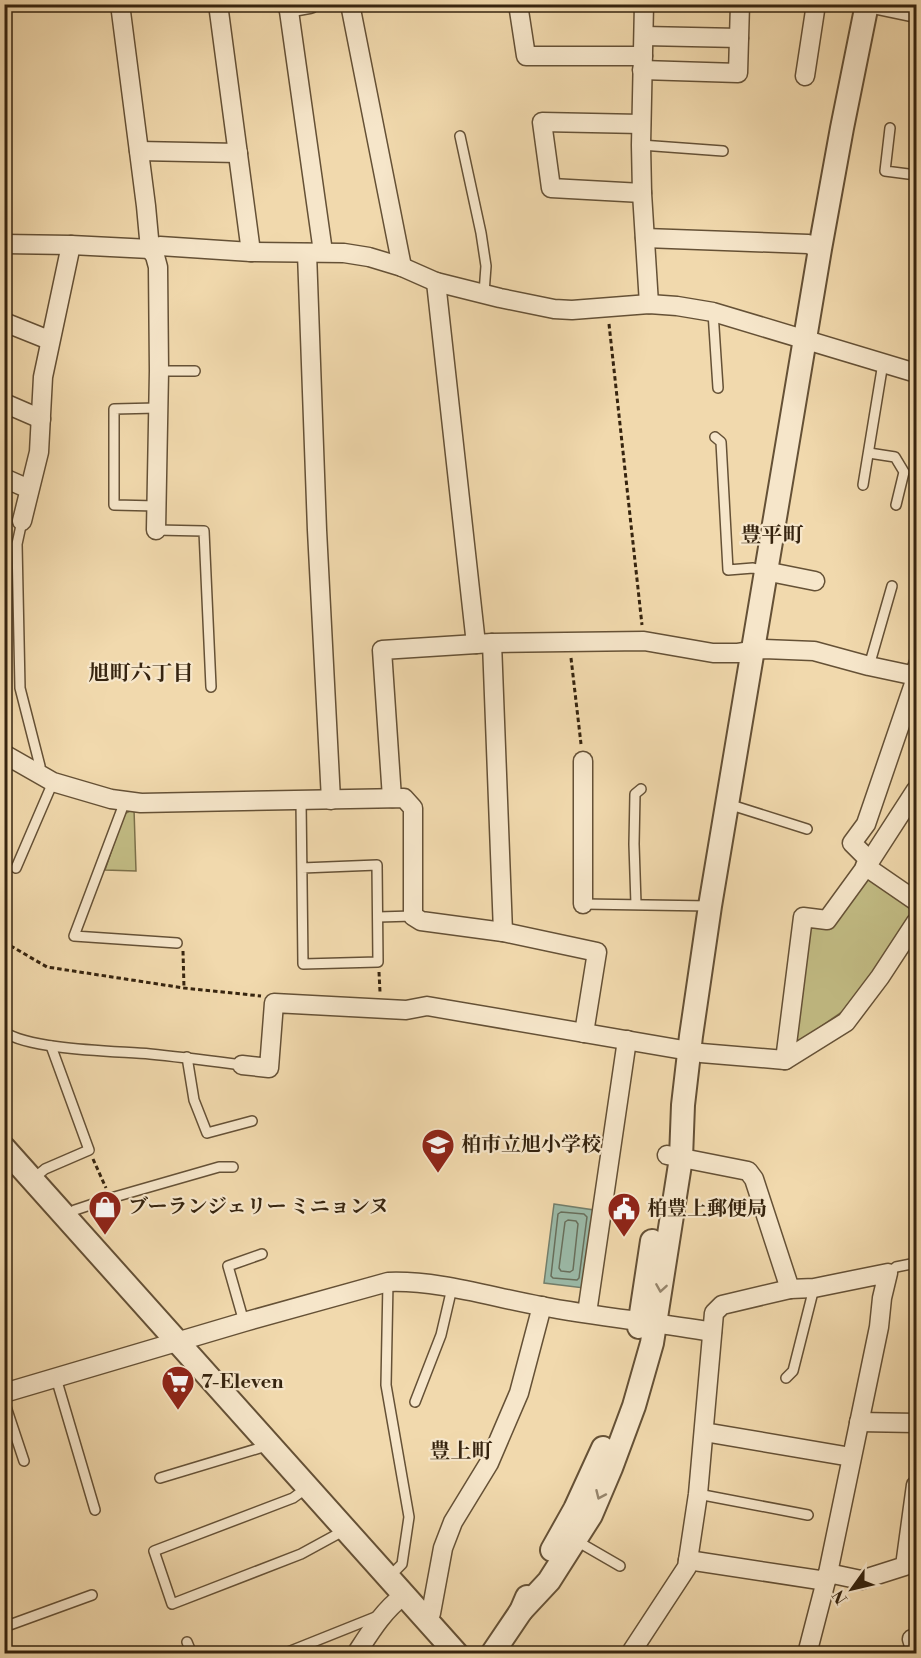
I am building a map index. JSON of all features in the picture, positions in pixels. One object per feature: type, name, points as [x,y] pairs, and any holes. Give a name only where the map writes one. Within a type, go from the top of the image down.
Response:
[{"type":"street","points":[[120,4],[150,249],[158,267],[156,530]]},
{"type":"street","points":[[218,4],[250,252]]},
{"type":"street","points":[[310,4],[288,6],[315,253],[318,530],[331,800]]},
{"type":"street","points":[[350,4],[402,267]]},
{"type":"street","points":[[518,4],[526,56],[643,63],[738,73],[740,4]]},
{"type":"street","points":[[644,4],[641,145],[649,304]]},
{"type":"street","points":[[806,76],[816,4]]},
{"type":"street","points":[[492,1653],[521,1611],[549,1581],[569,1536],[591,1515],[634,1406],[652,1343],[648,1322],[683,1105],[710,906],[804,340],[867,4]]},
{"type":"street","points":[[873,4],[916,13]]},
{"type":"street","points":[[644,36],[739,38]]},
{"type":"street","points":[[641,124],[542,122],[550,188],[642,194]]},
{"type":"street","points":[[139,152],[238,153]]},
{"type":"street","points":[[645,238],[808,244],[820,249]]},
{"type":"street","points":[[4,244],[150,249],[160,246],[250,252],[344,253],[369,257],[402,267],[436,282],[554,309],[572,310],[649,304],[713,312],[916,373]]},
{"type":"street","points":[[22,521],[39,452],[43,377],[49,340],[71,245]]},
{"type":"street","points":[[436,282],[484,644],[503,932]]},
{"type":"street","points":[[4,322],[49,340]]},
{"type":"street","points":[[4,403],[41,419]]},
{"type":"street","points":[[4,478],[29,489]]},
{"type":"street","points":[[765,571],[815,581]]},
{"type":"street","points":[[392,798],[382,650],[484,644],[644,641],[713,652],[738,653],[764,649],[814,651],[914,676],[866,824],[852,843],[867,864],[916,901]]},
{"type":"street","points":[[4,754],[46,779],[81,792],[141,803],[404,798],[413,808],[414,916],[422,921],[503,932],[597,952],[584,1033]]},
{"type":"street","points":[[583,761],[583,904]]},
{"type":"street","points":[[785,1060],[803,917],[826,920],[867,864],[916,790]]},
{"type":"street","points":[[242,1065],[269,1068],[274,1003],[406,1010],[427,1006],[716,1055],[785,1060],[846,1023],[916,922]]},
{"type":"street","points":[[587,1313],[627,1040]]},
{"type":"street","points":[[4,1148],[457,1653]]},
{"type":"street","points":[[674,1156],[748,1171],[754,1179],[790,1289]]},
{"type":"street","points":[[630,1653],[687,1567],[698,1494],[714,1313],[722,1305],[790,1289],[814,1288],[888,1272],[879,1327],[827,1577],[807,1653]]},
{"type":"street","points":[[4,1393],[244,1322],[388,1282],[399,1281],[712,1332]]},
{"type":"street","points":[[427,1619],[431,1613],[443,1548],[453,1522],[489,1463],[519,1394],[542,1306]]},
{"type":"street","points":[[859,1422],[916,1422]]},
{"type":"street","points":[[704,1432],[851,1456]]},
{"type":"street","points":[[688,1560],[861,1580],[905,1566],[916,1485]]},
{"type":"street","points":[[356,1653],[380,1617],[390,1605],[404,1595]]},
{"type":"street","points":[[916,1638],[912,1639],[916,1652]]},
{"type":"lane","points":[[890,128],[885,171],[916,175]]},
{"type":"lane","points":[[460,136],[481,233],[486,266],[484,293]]},
{"type":"lane","points":[[641,145],[723,151]]},
{"type":"lane","points":[[713,312],[718,388]]},
{"type":"lane","points":[[863,484],[883,363]]},
{"type":"lane","points":[[159,371],[195,371]]},
{"type":"lane","points":[[157,506],[114,505],[114,409],[158,408]]},
{"type":"lane","points":[[715,437],[721,442],[728,570],[753,568],[765,571]]},
{"type":"lane","points":[[869,453],[895,457],[904,472],[896,505]]},
{"type":"lane","points":[[16,868],[46,779],[40,766],[20,688],[17,544],[22,521]]},
{"type":"lane","points":[[156,530],[204,531],[211,687]]},
{"type":"lane","points":[[869,666],[892,586]]},
{"type":"lane","points":[[914,676],[916,657]]},
{"type":"lane","points":[[636,904],[634,794],[641,789]]},
{"type":"lane","points":[[125,801],[74,936],[177,943]]},
{"type":"lane","points":[[301,801],[303,964],[378,962],[377,865],[302,868]]},
{"type":"lane","points":[[728,804],[807,829]]},
{"type":"lane","points":[[583,904],[710,906]]},
{"type":"lane","points":[[378,917],[414,916]]},
{"type":"lane","points":[[4,1032],[12,1038],[51,1046],[187,1057],[242,1065]]},
{"type":"lane","points":[[33,1179],[45,1169],[89,1150],[51,1046]]},
{"type":"lane","points":[[187,1057],[194,1100],[207,1133],[252,1122]]},
{"type":"lane","points":[[67,1217],[75,1210],[111,1198],[219,1167],[233,1167]]},
{"type":"lane","points":[[244,1322],[228,1266],[262,1254]]},
{"type":"lane","points":[[888,1272],[896,1267],[916,1263]]},
{"type":"lane","points":[[388,1282],[386,1385],[409,1517],[402,1564],[388,1578]]},
{"type":"lane","points":[[415,1402],[441,1335],[452,1288]]},
{"type":"lane","points":[[786,1378],[793,1371],[814,1288]]},
{"type":"lane","points":[[56,1378],[96,1510]]},
{"type":"lane","points":[[4,1401],[24,1461]]},
{"type":"lane","points":[[160,1478],[263,1447],[269,1442]]},
{"type":"lane","points":[[309,1487],[293,1498],[154,1551],[172,1604],[301,1554],[345,1530]]},
{"type":"lane","points":[[698,1494],[808,1515]]},
{"type":"lane","points":[[569,1536],[620,1566]]},
{"type":"lane","points":[[4,1627],[92,1595]]},
{"type":"lane","points":[[283,1653],[377,1616],[380,1617]]},
{"type":"lane","points":[[187,1642],[192,1653]]},
{"type":"path","points":[[607,308],[644,641]]},
{"type":"path","points":[[569,642],[583,761]]},
{"type":"path","points":[[4,942],[47,967],[184,988],[267,996],[274,1003]]},
{"type":"path","points":[[177,943],[183,950],[184,988]]},
{"type":"path","points":[[378,962],[380,1009]]},
{"type":"path","points":[[89,1150],[111,1198]]},
{"type":"shaded area","points":[[134,809],[136,871],[105,870],[124,814]]},
{"type":"shaded area","points":[[865,876],[914,906],[915,913],[846,1009],[793,1046],[808,927]]},
{"type":"water","points":[[554,1204],[594,1210],[584,1288],[544,1283]]},
{"type":"place","name":"柏市立旭小学校","points":[[438,1174]]},
{"type":"place","name":"ブーランジェリー ミニョンヌ","points":[[105,1236]]},
{"type":"place","name":"柏豊上郵便局","points":[[624,1238]]},
{"type":"place","name":"7-Eleven","points":[[178,1411]]},
{"type":"district","name":"豊平町","points":[[772,536]]},
{"type":"district","name":"旭町六丁目","points":[[141,674]]},
{"type":"district","name":"豊上町","points":[[461,1452]]}]
